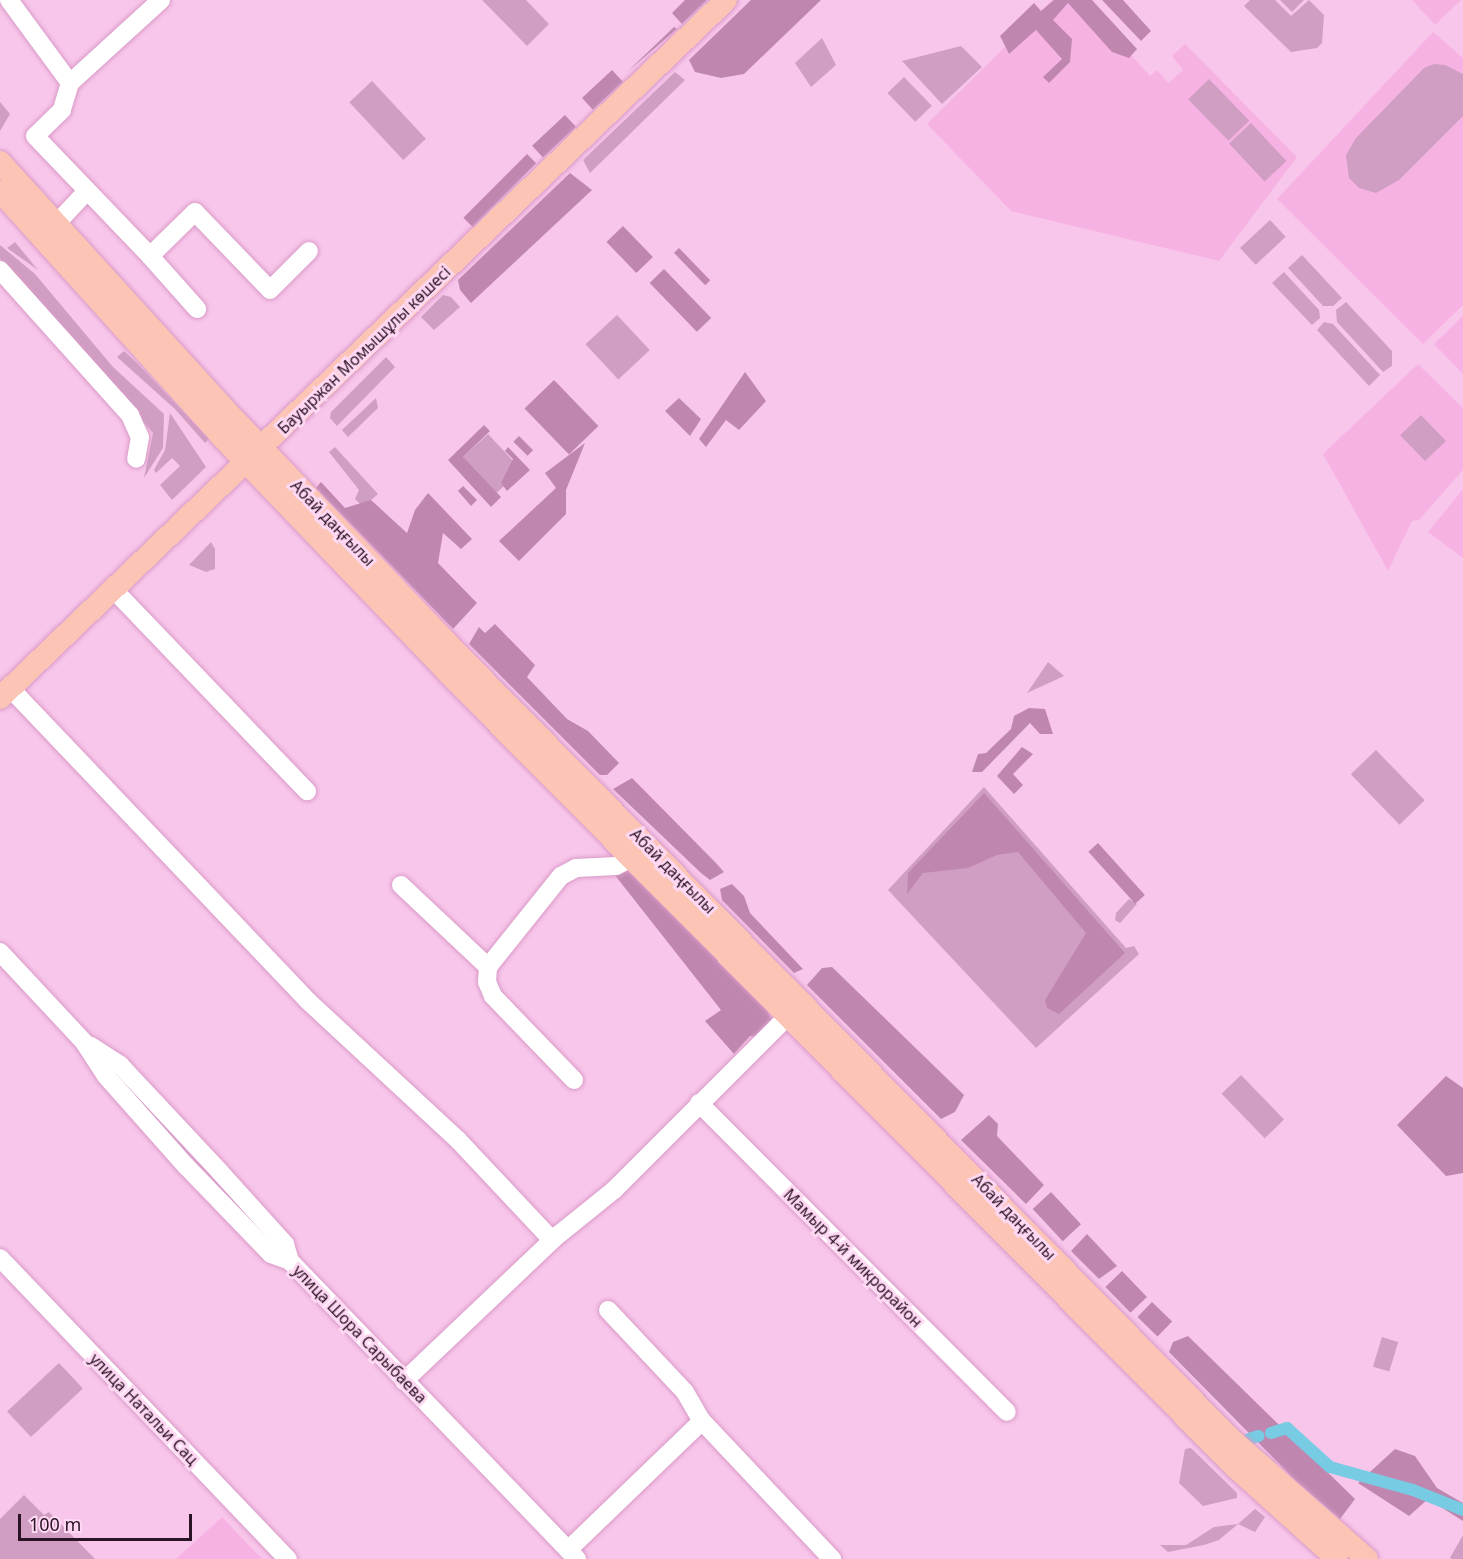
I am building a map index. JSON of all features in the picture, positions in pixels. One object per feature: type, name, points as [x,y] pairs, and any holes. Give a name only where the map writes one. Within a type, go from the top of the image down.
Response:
[{"type":"main road","name":"Бауыржан Момышұлы көшесі","points":[[5,693],[726,0]]},
{"type":"main road","name":"Абай даңғылы","points":[[0,162],[254,455],[450,646],[1224,1432],[1367,1559]]},
{"type":"main road","name":"Абай даңғылы","points":[[0,191],[254,455],[630,859],[1235,1467],[1337,1559]]},
{"type":"street","points":[[9,0],[70,83]]},
{"type":"street","points":[[161,0],[70,83],[62,110],[36,136],[150,256],[196,309]]},
{"type":"street","points":[[56,224],[87,191]]},
{"type":"street","points":[[150,256],[195,212],[270,290],[309,251]]},
{"type":"street","points":[[0,270],[130,415],[140,436],[136,459]]},
{"type":"street","points":[[114,590],[307,791]]},
{"type":"street","points":[[5,693],[308,1001],[458,1140],[552,1240]]},
{"type":"street","points":[[574,1080],[493,996],[487,982],[488,967],[561,876],[576,868],[616,866],[630,859]]},
{"type":"street","points":[[401,885],[488,967]]},
{"type":"street","name":"улица Шора Сарыбаева","points":[[0,952],[84,1042],[106,1076],[186,1166],[271,1254],[290,1261],[573,1555]]},
{"type":"street","points":[[404,1381],[552,1240],[596,1206],[788,1017]]},
{"type":"street","name":"Мамыр 4-й микрорайон","points":[[699,1103],[1007,1412]]},
{"type":"street","name":"улица Натальи Сац","points":[[0,1258],[288,1559]]},
{"type":"street","points":[[608,1310],[685,1392],[702,1421],[832,1559]]},
{"type":"street","points":[[573,1555],[702,1421]]},
{"type":"shaded area","points":[[482,0],[526,0],[549,24],[527,46]]},
{"type":"shaded area","points":[[685,0],[707,0],[682,24],[672,13]]},
{"type":"shaded area","points":[[751,0],[821,0],[744,74],[721,78],[695,72],[689,60]]},
{"type":"shaded area","points":[[1052,0],[1081,0],[1150,76],[1157,70],[1168,83],[1183,70],[1172,56],[1185,44],[1297,157],[1219,261],[1011,211],[927,124]]},
{"type":"shaded area","points":[[1054,0],[1092,0],[1137,49],[1129,58],[1112,52],[1068,3],[1053,20],[1072,39],[1070,62],[1049,83],[1043,77],[1062,59],[1036,30],[1009,54],[1000,36],[1034,3],[1041,11]]},
{"type":"shaded area","points":[[1102,0],[1123,0],[1151,31],[1141,41]]},
{"type":"shaded area","points":[[1250,0],[1275,0],[1291,16],[1309,0],[1324,15],[1322,43],[1317,48],[1291,52],[1244,6]]},
{"type":"shaded area","points":[[1280,0],[1304,0],[1292,12]]},
{"type":"shaded area","points":[[1412,0],[1461,0],[1435,25]]},
{"type":"shaded area","points":[[674,27],[677,29],[627,72]]},
{"type":"shaded area","points":[[1433,32],[1463,58],[1463,305],[1423,344],[1277,199]]},
{"type":"shaded area","points":[[822,38],[836,65],[811,87],[795,63]]},
{"type":"shaded area","points":[[961,46],[982,67],[942,104],[902,61]]},
{"type":"shaded area","points":[[1434,64],[1445,65],[1463,74],[1463,116],[1399,180],[1376,193],[1359,188],[1349,178],[1346,155],[1356,138],[1424,68]]},
{"type":"shaded area","points":[[612,70],[623,82],[593,110],[582,98]]},
{"type":"shaded area","points":[[675,72],[685,80],[590,173],[583,160]]},
{"type":"shaded area","points":[[904,77],[932,106],[915,122],[887,93]]},
{"type":"shaded area","points":[[1209,79],[1249,121],[1228,141],[1188,99]]},
{"type":"shaded area","points":[[372,81],[426,139],[403,160],[349,102]]},
{"type":"shaded area","points":[[0,102],[10,114],[0,131]]},
{"type":"shaded area","points":[[565,115],[576,127],[543,157],[532,146]]},
{"type":"shaded area","points":[[1251,123],[1286,161],[1265,181],[1229,143]]},
{"type":"shaded area","points":[[527,154],[536,163],[473,227],[463,218]]},
{"type":"shaded area","points":[[570,173],[592,190],[471,303],[460,290],[458,280]]},
{"type":"shaded area","points":[[1270,220],[1286,237],[1256,265],[1240,248]]},
{"type":"shaded area","points":[[623,226],[653,257],[636,273],[606,242]]},
{"type":"shaded area","points":[[15,242],[38,270],[7,248]]},
{"type":"shaded area","points":[[0,245],[35,274],[113,367],[164,414],[163,448],[144,478],[153,433],[0,259]]},
{"type":"shaded area","points":[[679,248],[710,280],[705,285],[674,253]]},
{"type":"shaded area","points":[[1302,255],[1342,298],[1333,306],[1323,306],[1288,268]]},
{"type":"shaded area","points":[[664,269],[711,318],[697,332],[650,283]]},
{"type":"shaded area","points":[[1284,272],[1319,310],[1320,318],[1312,325],[1272,283]]},
{"type":"shaded area","points":[[443,295],[451,297],[460,307],[434,330],[421,317]]},
{"type":"shaded area","points":[[1346,302],[1392,351],[1392,366],[1383,372],[1337,322],[1336,310]]},
{"type":"shaded area","points":[[617,315],[650,350],[618,379],[586,344]]},
{"type":"shaded area","points":[[1463,316],[1463,374],[1434,344]]},
{"type":"shaded area","points":[[1324,322],[1333,324],[1380,375],[1369,386],[1317,330]]},
{"type":"shaded area","points":[[124,351],[209,439],[205,443],[175,409],[117,357]]},
{"type":"shaded area","points":[[386,357],[395,367],[337,426],[330,418],[331,412]]},
{"type":"shaded area","points":[[1418,364],[1463,408],[1463,470],[1419,520],[1412,521],[1388,571],[1323,454]]},
{"type":"shaded area","points":[[745,372],[766,401],[739,430],[726,420],[706,447],[699,439]]},
{"type":"shaded area","points":[[554,380],[598,426],[569,455],[525,408]]},
{"type":"shaded area","points":[[376,398],[378,408],[348,437],[342,430]]},
{"type":"shaded area","points":[[679,398],[701,419],[690,436],[665,411]]},
{"type":"shaded area","points":[[170,413],[206,467],[172,500],[160,485],[180,466],[172,458],[156,473],[154,470],[165,450]]},
{"type":"shaded area","points":[[1421,415],[1446,441],[1425,461],[1400,435]]},
{"type":"shaded area","points":[[484,425],[490,431],[463,457],[501,497],[491,507],[448,460]]},
{"type":"shaded area","points":[[488,434],[521,470],[490,499],[457,463]]},
{"type":"shaded area","points":[[519,436],[533,450],[527,456],[513,442]]},
{"type":"shaded area","points":[[585,443],[566,490],[566,514],[519,561],[499,541],[556,488],[545,473]]},
{"type":"shaded area","points":[[335,447],[378,494],[363,507],[355,499],[359,490],[329,452]]},
{"type":"shaded area","points":[[508,447],[530,470],[507,491],[501,483],[513,459],[505,451]]},
{"type":"shaded area","points":[[321,482],[345,508],[371,500],[407,533],[415,510],[428,493],[472,539],[461,549],[443,533],[438,563],[477,603],[453,629],[316,488]]},
{"type":"shaded area","points":[[463,486],[477,500],[471,506],[458,491]]},
{"type":"shaded area","points":[[1463,489],[1463,558],[1428,532]]},
{"type":"shaded area","points":[[211,542],[215,549],[215,569],[206,572],[189,565]]},
{"type":"shaded area","points":[[495,624],[535,665],[527,677],[567,719],[588,731],[619,763],[607,775],[600,775],[469,644],[479,627],[485,633]]},
{"type":"shaded area","points":[[1048,662],[1064,676],[1027,693]]},
{"type":"shaded area","points":[[1029,708],[1045,709],[1053,734],[1040,734],[1030,723],[982,772],[972,772],[978,754],[986,753],[1011,729],[1014,716]]},
{"type":"shaded area","points":[[1022,747],[1033,754],[1013,774],[1023,785],[1014,794],[997,776]]},
{"type":"shaded area","points":[[1376,750],[1425,800],[1399,825],[1351,774]]},
{"type":"shaded area","points":[[632,778],[724,872],[710,880],[613,789]]},
{"type":"shaded area","points":[[984,787],[1126,948],[1134,946],[1139,954],[1036,1048],[888,890]]},
{"type":"shaded area","points":[[984,793],[1125,953],[1059,1014],[1047,1008],[1045,1000],[1086,933],[1018,852],[997,855],[968,868],[923,873],[907,894],[908,873]]},
{"type":"shaded area","points":[[1098,843],[1145,895],[1135,904],[1088,852]]},
{"type":"shaded area","points":[[633,867],[760,995],[772,1021],[756,1037],[750,1036],[734,1054],[705,1021],[721,1010],[614,874]]},
{"type":"shaded area","points":[[732,884],[744,896],[750,913],[803,969],[794,973],[722,900],[720,889]]},
{"type":"shaded area","points":[[1129,899],[1137,904],[1120,923],[1115,920],[1116,913]]},
{"type":"shaded area","points":[[832,967],[964,1095],[955,1112],[941,1119],[807,985],[822,968]]},
{"type":"shaded area","points":[[1241,1075],[1284,1120],[1265,1138],[1222,1094]]},
{"type":"shaded area","points":[[1446,1076],[1463,1088],[1463,1173],[1446,1176],[1397,1125]]},
{"type":"shaded area","points":[[989,1115],[998,1124],[997,1136],[1044,1185],[1026,1204],[961,1140]]},
{"type":"shaded area","points":[[1051,1192],[1081,1224],[1063,1241],[1033,1209]]},
{"type":"shaded area","points":[[1087,1234],[1117,1266],[1099,1279],[1071,1251]]},
{"type":"shaded area","points":[[1122,1271],[1147,1297],[1130,1313],[1105,1287]]},
{"type":"shaded area","points":[[1152,1302],[1172,1321],[1158,1337],[1137,1317]]},
{"type":"shaded area","points":[[1188,1336],[1355,1499],[1340,1519],[1296,1481],[1169,1352],[1173,1342]]},
{"type":"shaded area","points":[[1382,1337],[1398,1342],[1389,1372],[1373,1367]]},
{"type":"shaded area","points":[[59,1363],[83,1389],[31,1437],[7,1411]]},
{"type":"shaded area","points":[[1191,1448],[1237,1493],[1237,1498],[1203,1506],[1179,1483],[1185,1449]]},
{"type":"shaded area","points":[[1395,1449],[1415,1456],[1437,1488],[1463,1503],[1463,1521],[1428,1499],[1409,1516],[1358,1483]]},
{"type":"shaded area","points":[[24,1495],[44,1515],[49,1512],[95,1559],[0,1559],[0,1519]]},
{"type":"shaded area","points":[[1255,1509],[1265,1517],[1255,1532],[1238,1524]]},
{"type":"shaded area","points":[[222,1517],[262,1559],[176,1559]]},
{"type":"shaded area","points":[[1238,1524],[1219,1540],[1204,1545],[1168,1552],[1160,1545],[1186,1545],[1214,1527]]},
{"type":"shaded area","points":[[1463,1535],[1463,1559],[1450,1558]]},
{"type":"waterway","points":[[1271,1433],[1287,1428],[1330,1467],[1413,1490],[1463,1510]]},
{"type":"waterway","points":[[1249,1439],[1259,1436]]}]
